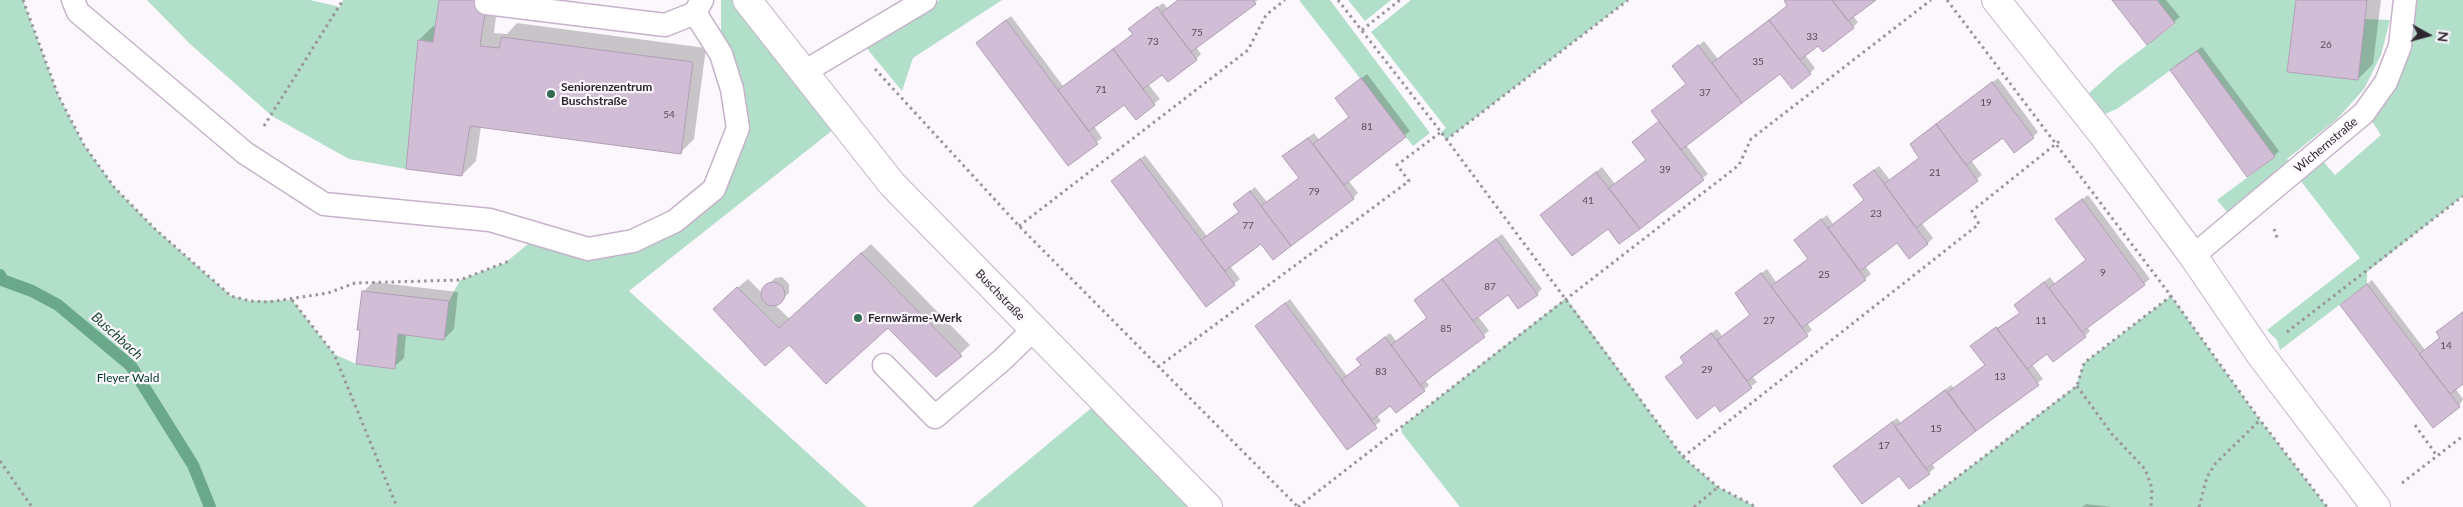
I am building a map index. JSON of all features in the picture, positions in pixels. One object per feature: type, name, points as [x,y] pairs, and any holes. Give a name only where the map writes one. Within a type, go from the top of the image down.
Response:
[{"type":"street","name":"Buschstraße","points":[[747,0],[892,184],[1208,507]]},
{"type":"street","points":[[1996,0],[2089,116],[2192,256],[2260,354],[2375,506]]},
{"type":"lane","points":[[73,0],[78,12],[245,153],[324,204],[490,220],[588,249],[633,241],[675,221],[714,189],[738,128],[732,89],[721,54],[698,6],[665,25],[486,3]]},
{"type":"lane","points":[[804,72],[853,45],[925,0]]},
{"type":"lane","name":"Wichernstraße","points":[[2192,256],[2364,113],[2386,82],[2400,46],[2405,0]]},
{"type":"lane","points":[[884,365],[935,417],[1002,360],[1033,330]]},
{"type":"path","points":[[23,0],[58,95],[84,145],[114,187],[154,228],[231,296],[250,301],[292,300],[328,293],[355,283],[460,280],[506,264],[540,234]]},
{"type":"path","points":[[245,153],[272,116],[343,0]]},
{"type":"path","points":[[1018,226],[1248,50],[1266,15],[1285,0]]},
{"type":"path","points":[[1338,0],[1441,132],[1683,457],[1718,487],[1756,507]]},
{"type":"path","points":[[1362,30],[1400,0]]},
{"type":"path","points":[[1446,140],[1628,0]]},
{"type":"path","points":[[853,45],[1018,226],[1298,507],[1739,165],[1751,139],[1931,0]]},
{"type":"path","points":[[1947,0],[2171,296],[2260,420],[2327,507]]},
{"type":"path","points":[[1683,457],[1979,224],[1972,211],[2056,145],[2089,116]]},
{"type":"path","points":[[1158,368],[1409,181],[1397,165],[1441,132]]},
{"type":"path","points":[[2260,354],[2463,196]]},
{"type":"path","points":[[1918,507],[2076,386],[2084,363],[2171,296]]},
{"type":"path","points":[[292,300],[334,354],[397,507]]},
{"type":"path","points":[[2076,386],[2112,434],[2145,469],[2152,488],[2151,507]]},
{"type":"path","points":[[2198,507],[2207,477],[2215,464],[2260,420]]},
{"type":"path","points":[[2415,425],[2437,456]]},
{"type":"path","points":[[2375,506],[2463,436]]},
{"type":"path","points":[[0,461],[32,507]]},
{"type":"path","points":[[1694,507],[1718,487]]},
{"type":"green space","name":"Fleyer Wald","points":[[0,0],[23,0],[58,95],[84,145],[114,187],[154,228],[231,296],[250,301],[292,300],[334,354],[356,364],[394,369],[398,334],[444,340],[449,301],[460,280],[505,263],[540,234],[633,241],[714,189],[738,128],[721,54],[721,0],[747,0],[843,122],[629,291],[867,507],[0,507]]},
{"type":"green space","points":[[147,0],[310,0],[340,7],[343,0],[439,0],[433,42],[418,40],[406,169],[349,159],[272,116],[190,44]]},
{"type":"green space","points":[[940,0],[1002,0],[913,58],[902,91],[864,45]]},
{"type":"green space","points":[[1299,0],[1330,0],[1430,133],[1413,146]]},
{"type":"green space","points":[[1348,0],[1391,0],[1365,21]]},
{"type":"green space","points":[[1411,0],[1628,0],[1446,140],[1441,132],[1446,128],[1371,32]]},
{"type":"green space","points":[[2157,0],[2296,0],[2287,72],[2358,80],[2365,19],[2390,20],[2381,55],[2364,89],[2337,119],[2287,159],[2296,171],[2235,221],[2217,200],[2275,157],[2197,51],[2117,109],[2105,114],[2089,93],[2118,67],[2175,24]]},
{"type":"green space","points":[[2412,0],[2463,0],[2463,196],[2367,272],[2367,284],[2280,350],[2277,340],[2267,330],[2360,258],[2300,180],[2322,160],[2335,175],[2381,135],[2369,117]]},
{"type":"green space","points":[[2171,296],[2260,420],[2327,507],[1918,507],[2076,386],[2084,363]]},
{"type":"green space","points":[[1566,298],[1683,457],[1718,487],[1756,507],[1460,507],[1402,433],[1401,427]]},
{"type":"green space","points":[[1101,400],[1208,507],[972,507]]},
{"type":"building","name":"Seniorenzentrum Buschstraße","points":[[439,0],[487,0],[480,46],[499,48],[502,37],[693,62],[681,154],[470,126],[462,176],[406,169],[418,40],[433,42]]},
{"type":"building","points":[[1178,0],[1253,0],[1256,4],[1191,52],[1161,13]]},
{"type":"building","points":[[1784,0],[1832,0],[1854,28],[1823,52],[1818,46],[1800,60],[1769,20],[1787,6]]},
{"type":"building","points":[[1832,0],[1876,0],[1848,21]]},
{"type":"building","points":[[2112,0],[2157,0],[2175,23],[2147,45]]},
{"type":"building","points":[[2296,0],[2367,0],[2358,80],[2287,72]]},
{"type":"building","points":[[1157,7],[1197,60],[1168,82],[1162,75],[1143,89],[1113,49],[1133,34],[1128,29]]},
{"type":"building","points":[[1006,20],[1098,144],[1068,166],[976,43]]},
{"type":"building","points":[[1769,20],[1811,74],[1792,89],[1780,74],[1742,103],[1712,63]]},
{"type":"building","points":[[1698,45],[1742,103],[1681,150],[1651,111],[1686,84],[1672,66]]},
{"type":"building","points":[[1113,49],[1155,105],[1136,120],[1124,105],[1089,131],[1058,90]]},
{"type":"building","points":[[2197,51],[2275,157],[2247,177],[2170,70]]},
{"type":"building","points":[[1361,78],[1406,137],[1344,185],[1313,144],[1349,117],[1335,98]]},
{"type":"building","points":[[1992,82],[2034,138],[2014,153],[2003,138],[1966,165],[1936,124]]},
{"type":"building","points":[[1659,121],[1704,180],[1640,229],[1609,188],[1646,160],[1632,142]]},
{"type":"building","points":[[1936,124],[1978,181],[1916,228],[1884,184],[1919,158],[1910,144]]},
{"type":"building","points":[[1308,138],[1354,199],[1291,246],[1261,206],[1299,178],[1282,156]]},
{"type":"building","points":[[1140,159],[1235,285],[1206,307],[1111,181]]},
{"type":"building","points":[[1874,170],[1928,244],[1909,259],[1897,243],[1860,271],[1828,228],[1864,200],[1853,185]]},
{"type":"building","points":[[1596,172],[1640,229],[1619,244],[1608,229],[1572,256],[1540,215]]},
{"type":"building","points":[[1250,191],[1291,246],[1273,260],[1261,244],[1225,271],[1201,240],[1239,212],[1233,204]]},
{"type":"building","points":[[2082,199],[2145,285],[2082,332],[2049,288],[2086,260],[2055,219]]},
{"type":"building","points":[[1821,219],[1866,280],[1802,328],[1771,286],[1808,259],[1794,240]]},
{"type":"building","points":[[1496,239],[1538,295],[1518,309],[1508,295],[1473,321],[1442,279]]},
{"type":"building","name":"Fernwärme-Werk","points":[[861,253],[962,356],[936,377],[888,328],[826,384],[789,345],[765,366],[713,309],[737,287],[779,328]]},
{"type":"building","points":[[1761,273],[1808,336],[1747,381],[1717,340],[1750,315],[1735,293]]},
{"type":"building","points":[[1442,279],[1485,337],[1420,385],[1391,345],[1427,318],[1414,300]]},
{"type":"building","points":[[773,282],[782,285],[785,294],[782,303],[773,306],[764,303],[761,294],[764,285]]},
{"type":"building","points":[[2044,282],[2086,337],[2053,362],[2047,354],[2027,369],[1997,329],[2020,313],[2014,305]]},
{"type":"building","points":[[2367,284],[2460,407],[2433,428],[2340,305]]},
{"type":"building","points":[[362,291],[449,301],[444,340],[398,334],[395,369],[356,364],[360,330],[357,330]]},
{"type":"building","points":[[1285,303],[1377,428],[1347,450],[1255,326]]},
{"type":"building","points":[[2463,312],[2463,384],[2450,394],[2419,354],[2440,338],[2436,332]]},
{"type":"building","points":[[1996,327],[2039,385],[1976,431],[1948,392],[1985,365],[1970,346]]},
{"type":"building","points":[[1711,333],[1752,388],[1720,412],[1715,405],[1697,419],[1665,377],[1684,363],[1680,357]]},
{"type":"building","points":[[1385,337],[1425,391],[1396,413],[1390,406],[1372,420],[1341,380],[1361,365],[1356,359]]},
{"type":"building","points":[[1945,390],[1976,431],[1926,469],[1895,427]]},
{"type":"building","points":[[1892,422],[1930,474],[1909,489],[1899,476],[1862,504],[1833,466]]},
{"type":"waterway","name":"Buschbach","points":[[0,275],[2,280],[32,291],[58,305],[131,366],[193,465],[210,507]]},
{"type":"place","name":"Seniorenzentrum Buschstraße","points":[[551,94]]},
{"type":"place","name":"Fernwärme-Werk","points":[[858,318]]}]
